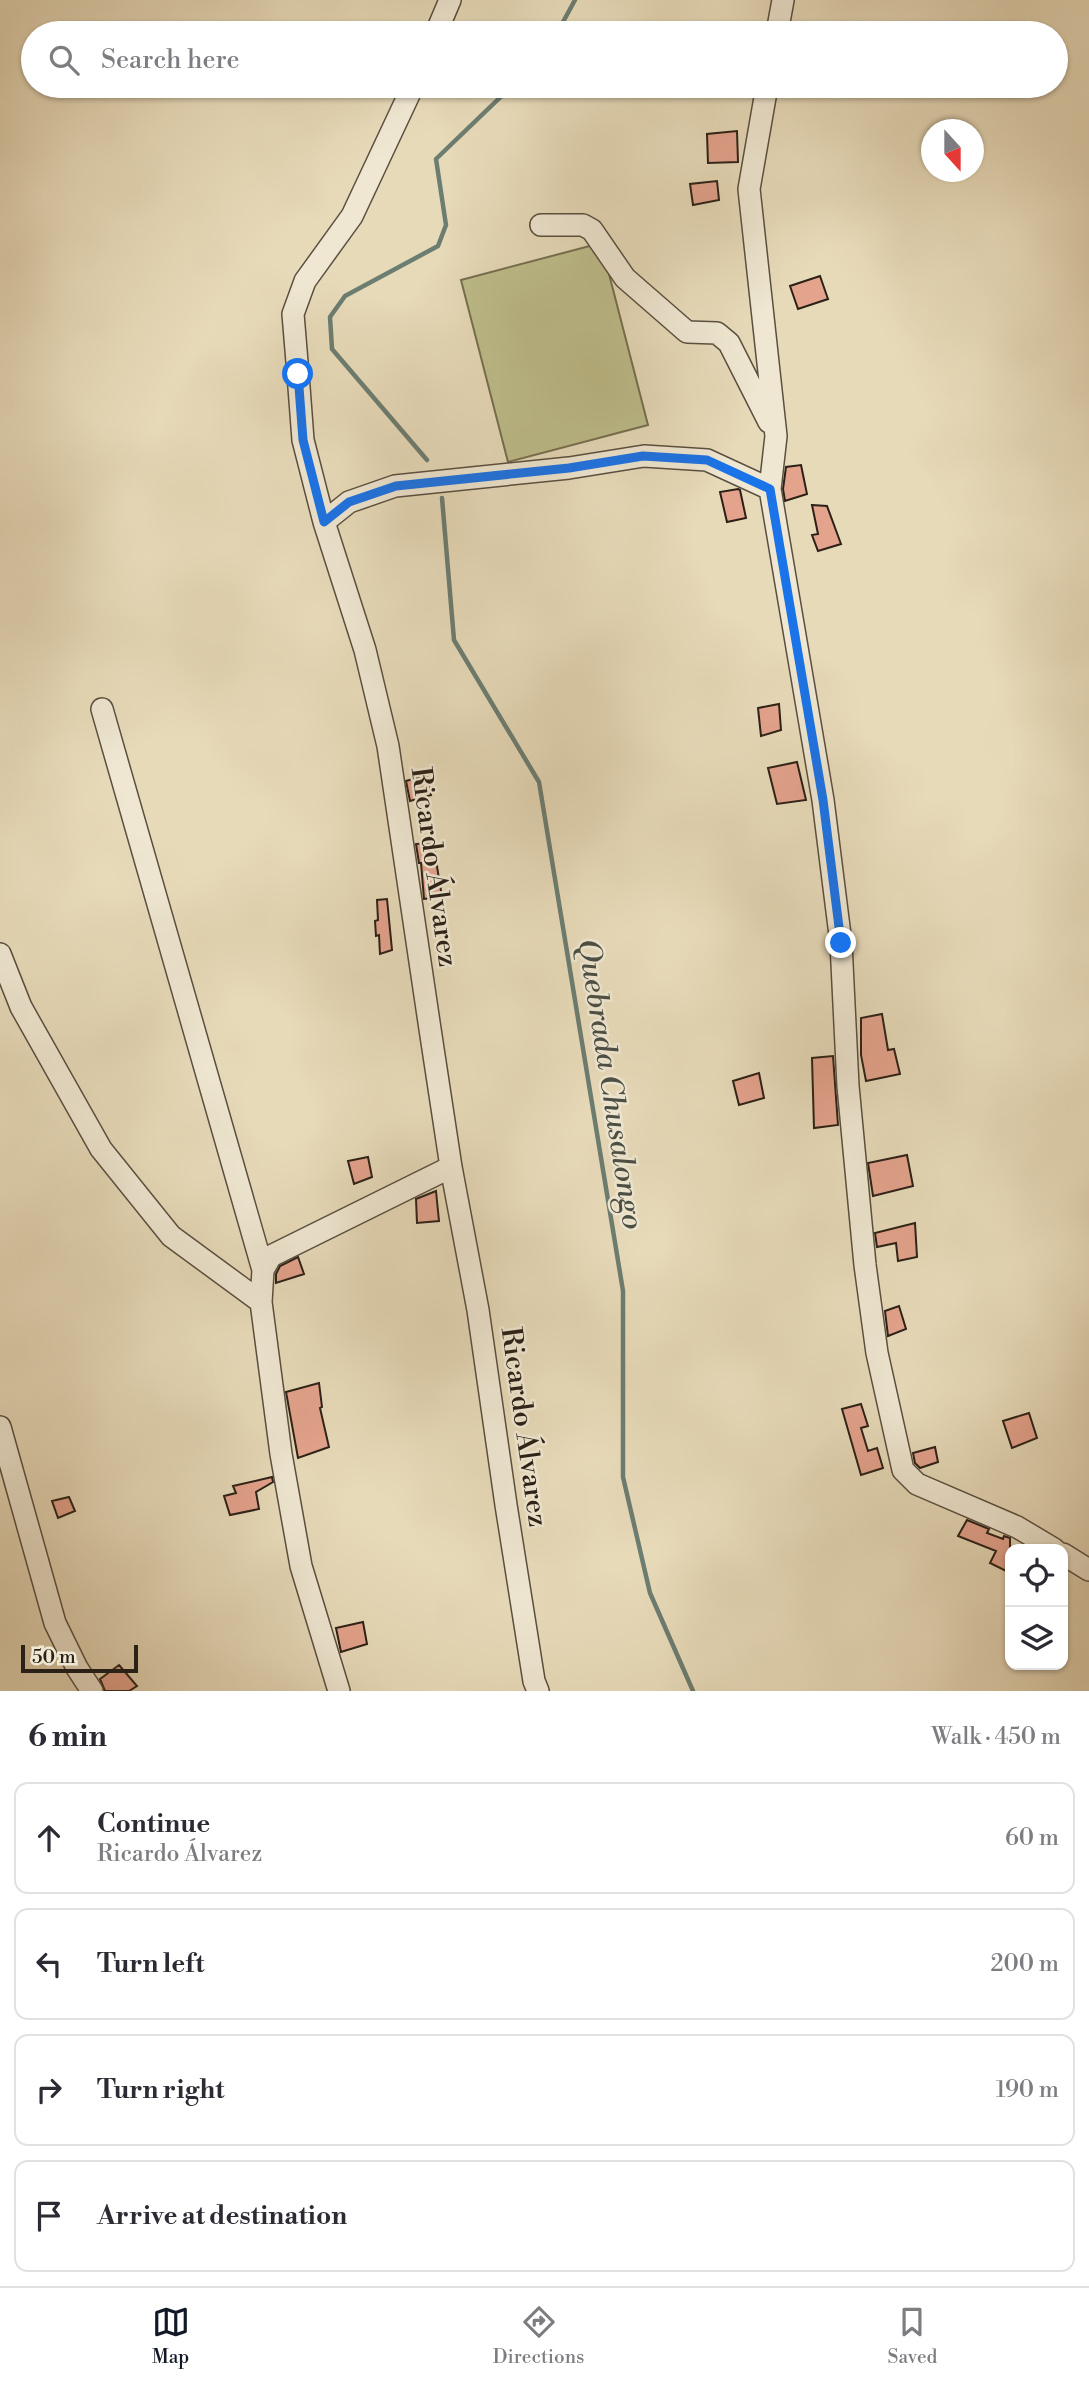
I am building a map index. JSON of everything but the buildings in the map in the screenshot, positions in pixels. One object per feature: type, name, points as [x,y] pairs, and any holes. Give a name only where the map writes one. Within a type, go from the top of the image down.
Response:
[{"type":"street","points":[[441,21],[450,0]]},
{"type":"street","points":[[779,21],[783,0]]},
{"type":"street","name":"Ricardo Álvarez","points":[[407,98],[352,216],[305,281],[293,314],[303,440],[324,522],[365,650],[388,746],[451,1167],[478,1310],[506,1505],[534,1681],[538,1691]]},
{"type":"street","points":[[765,98],[749,189],[776,436],[770,489],[824,813],[841,943],[848,1086],[865,1265],[877,1353],[903,1471],[917,1484],[1017,1527],[1046,1544]]},
{"type":"street","points":[[541,225],[583,225],[592,230],[625,278],[687,332],[717,333],[729,344],[776,436]]},
{"type":"street","points":[[324,522],[349,502],[396,486],[569,468],[643,456],[707,460],[770,489]]},
{"type":"street","points":[[102,709],[263,1269],[261,1302],[281,1454],[301,1566],[339,1691]]},
{"type":"street","points":[[0,954],[21,1007],[101,1149],[171,1236],[261,1302]]},
{"type":"street","points":[[263,1269],[271,1256],[451,1167]]},
{"type":"street","points":[[0,1427],[55,1623],[77,1668],[92,1691]]},
{"type":"street","points":[[1068,1558],[1089,1570]]},
{"type":"green space","points":[[601,243],[648,425],[508,462],[461,280]]},
{"type":"waterway","name":"Quebrada Chusalongo","points":[[564,21],[575,0]]},
{"type":"waterway","name":"Quebrada Chusalongo","points":[[427,460],[332,349],[330,317],[345,296],[438,246],[446,225],[436,159],[500,98]]},
{"type":"waterway","name":"Quebrada Chusalongo","points":[[442,498],[454,640],[539,782],[623,1291],[623,1477],[650,1593],[693,1691]]},
{"type":"route","points":[[298,374],[303,440],[324,522],[349,502],[396,486],[569,468],[643,456],[707,460],[770,489],[823,800],[841,943]]}]
